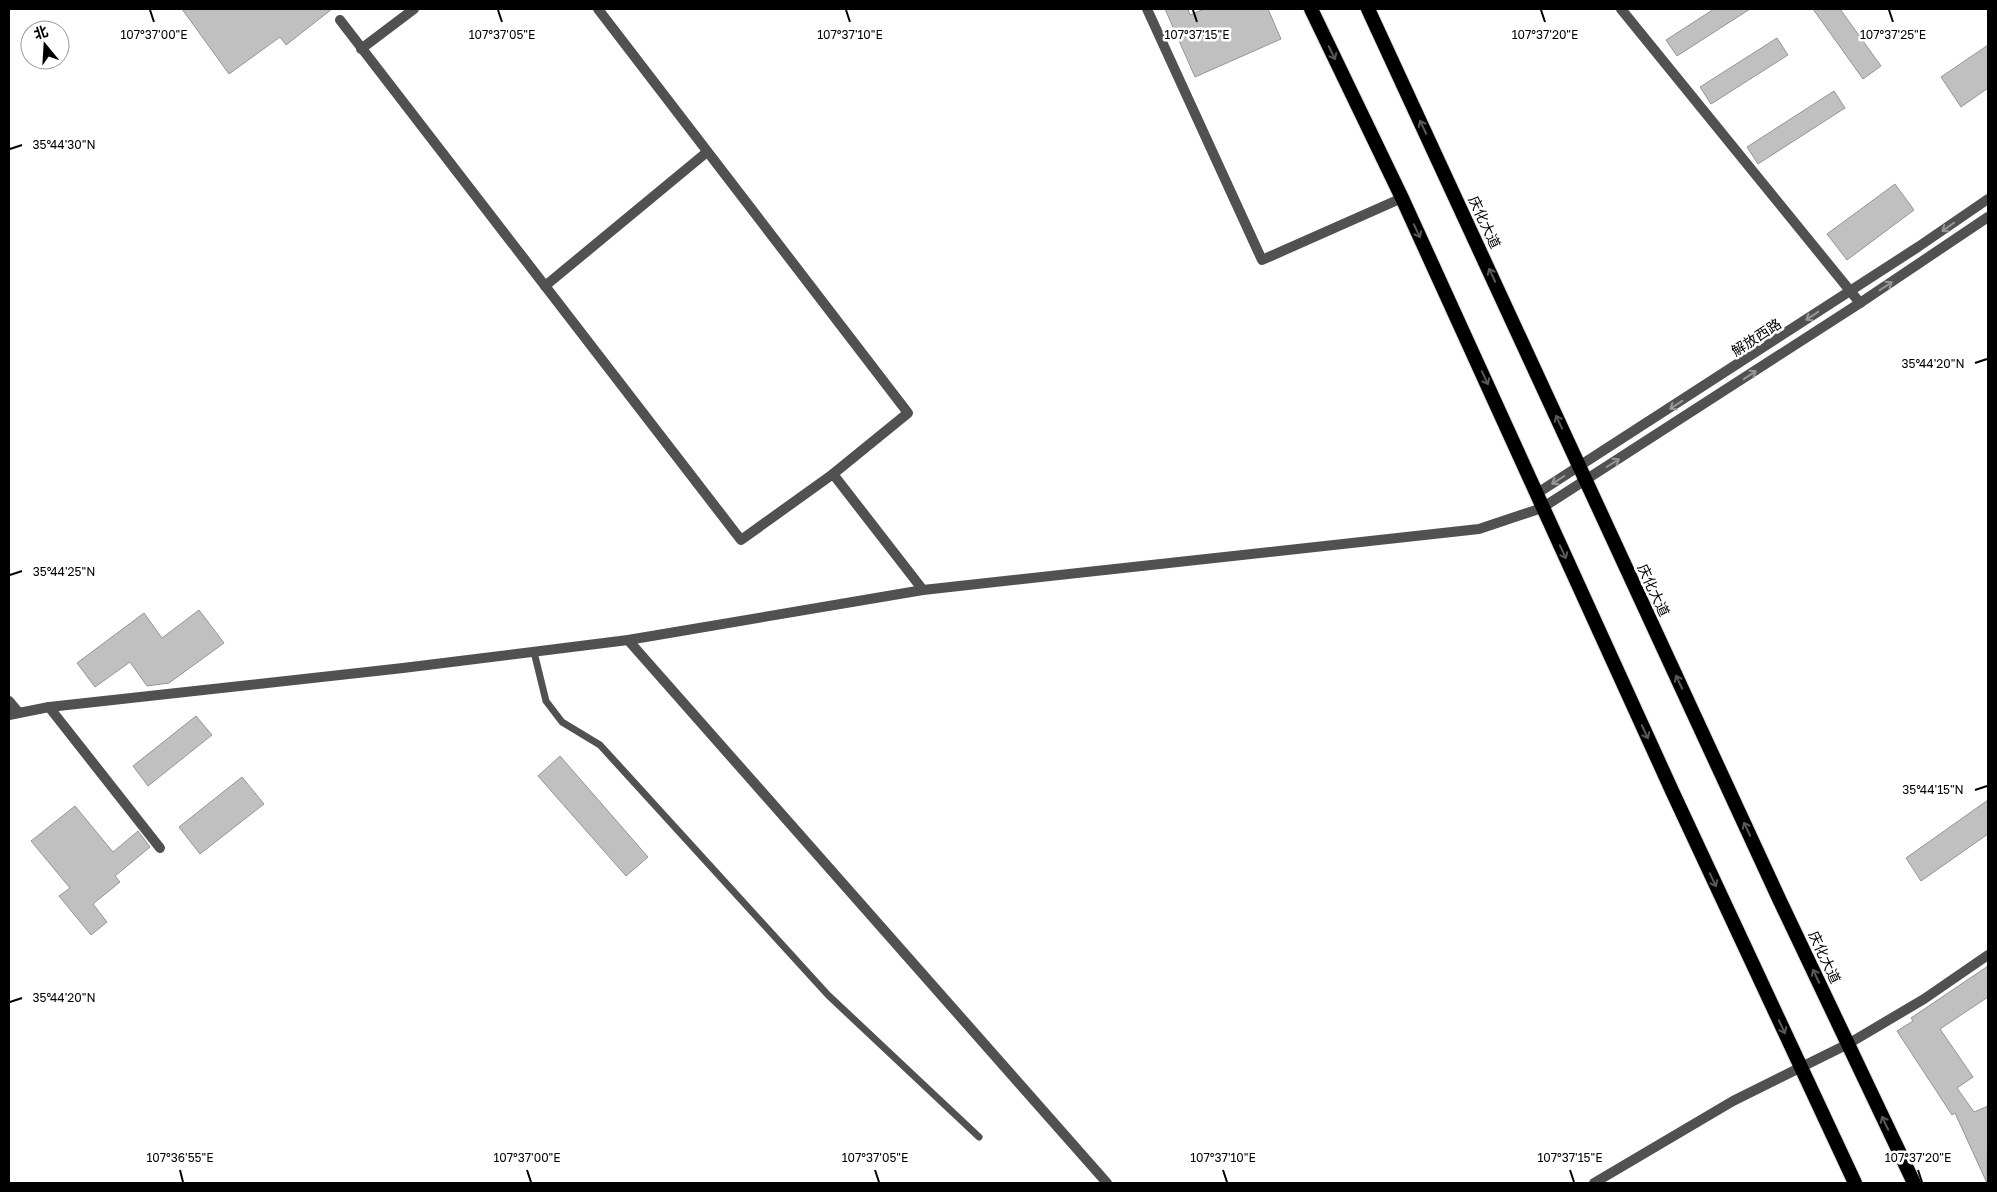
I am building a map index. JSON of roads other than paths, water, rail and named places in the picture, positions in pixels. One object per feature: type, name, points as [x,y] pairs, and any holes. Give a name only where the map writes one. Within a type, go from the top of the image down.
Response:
[{"type":"highway","points":[[1310,9],[1402,198],[1542,508],[1855,1183]]},
{"type":"highway","name":"庆化大道","points":[[1368,9],[1914,1183]]},
{"type":"street","points":[[361,49],[414,9]]},
{"type":"street","points":[[340,20],[741,540],[833,474],[908,414],[598,9]]},
{"type":"street","points":[[1147,9],[1262,260],[1402,198]]},
{"type":"street","points":[[1622,9],[1860,304]]},
{"type":"street","points":[[544,286],[708,152]]},
{"type":"street","name":"解放西路","points":[[1536,494],[1850,292],[1988,199]]},
{"type":"street","name":"解放西路","points":[[14,714],[49,707],[628,640],[923,590],[1479,529],[1542,508],[1860,304],[1988,217]]},
{"type":"street","points":[[833,474],[923,590]]},
{"type":"street","points":[[628,640],[1107,1183]]},
{"type":"street","points":[[9,700],[14,714]]},
{"type":"street","points":[[49,707],[160,848]]},
{"type":"street","points":[[1594,1183],[1605,1180],[1733,1101],[1848,1044],[1924,999],[1988,955]]},
{"type":"lane","points":[[534,652],[546,701],[562,722],[600,745],[828,995],[979,1137]]}]
